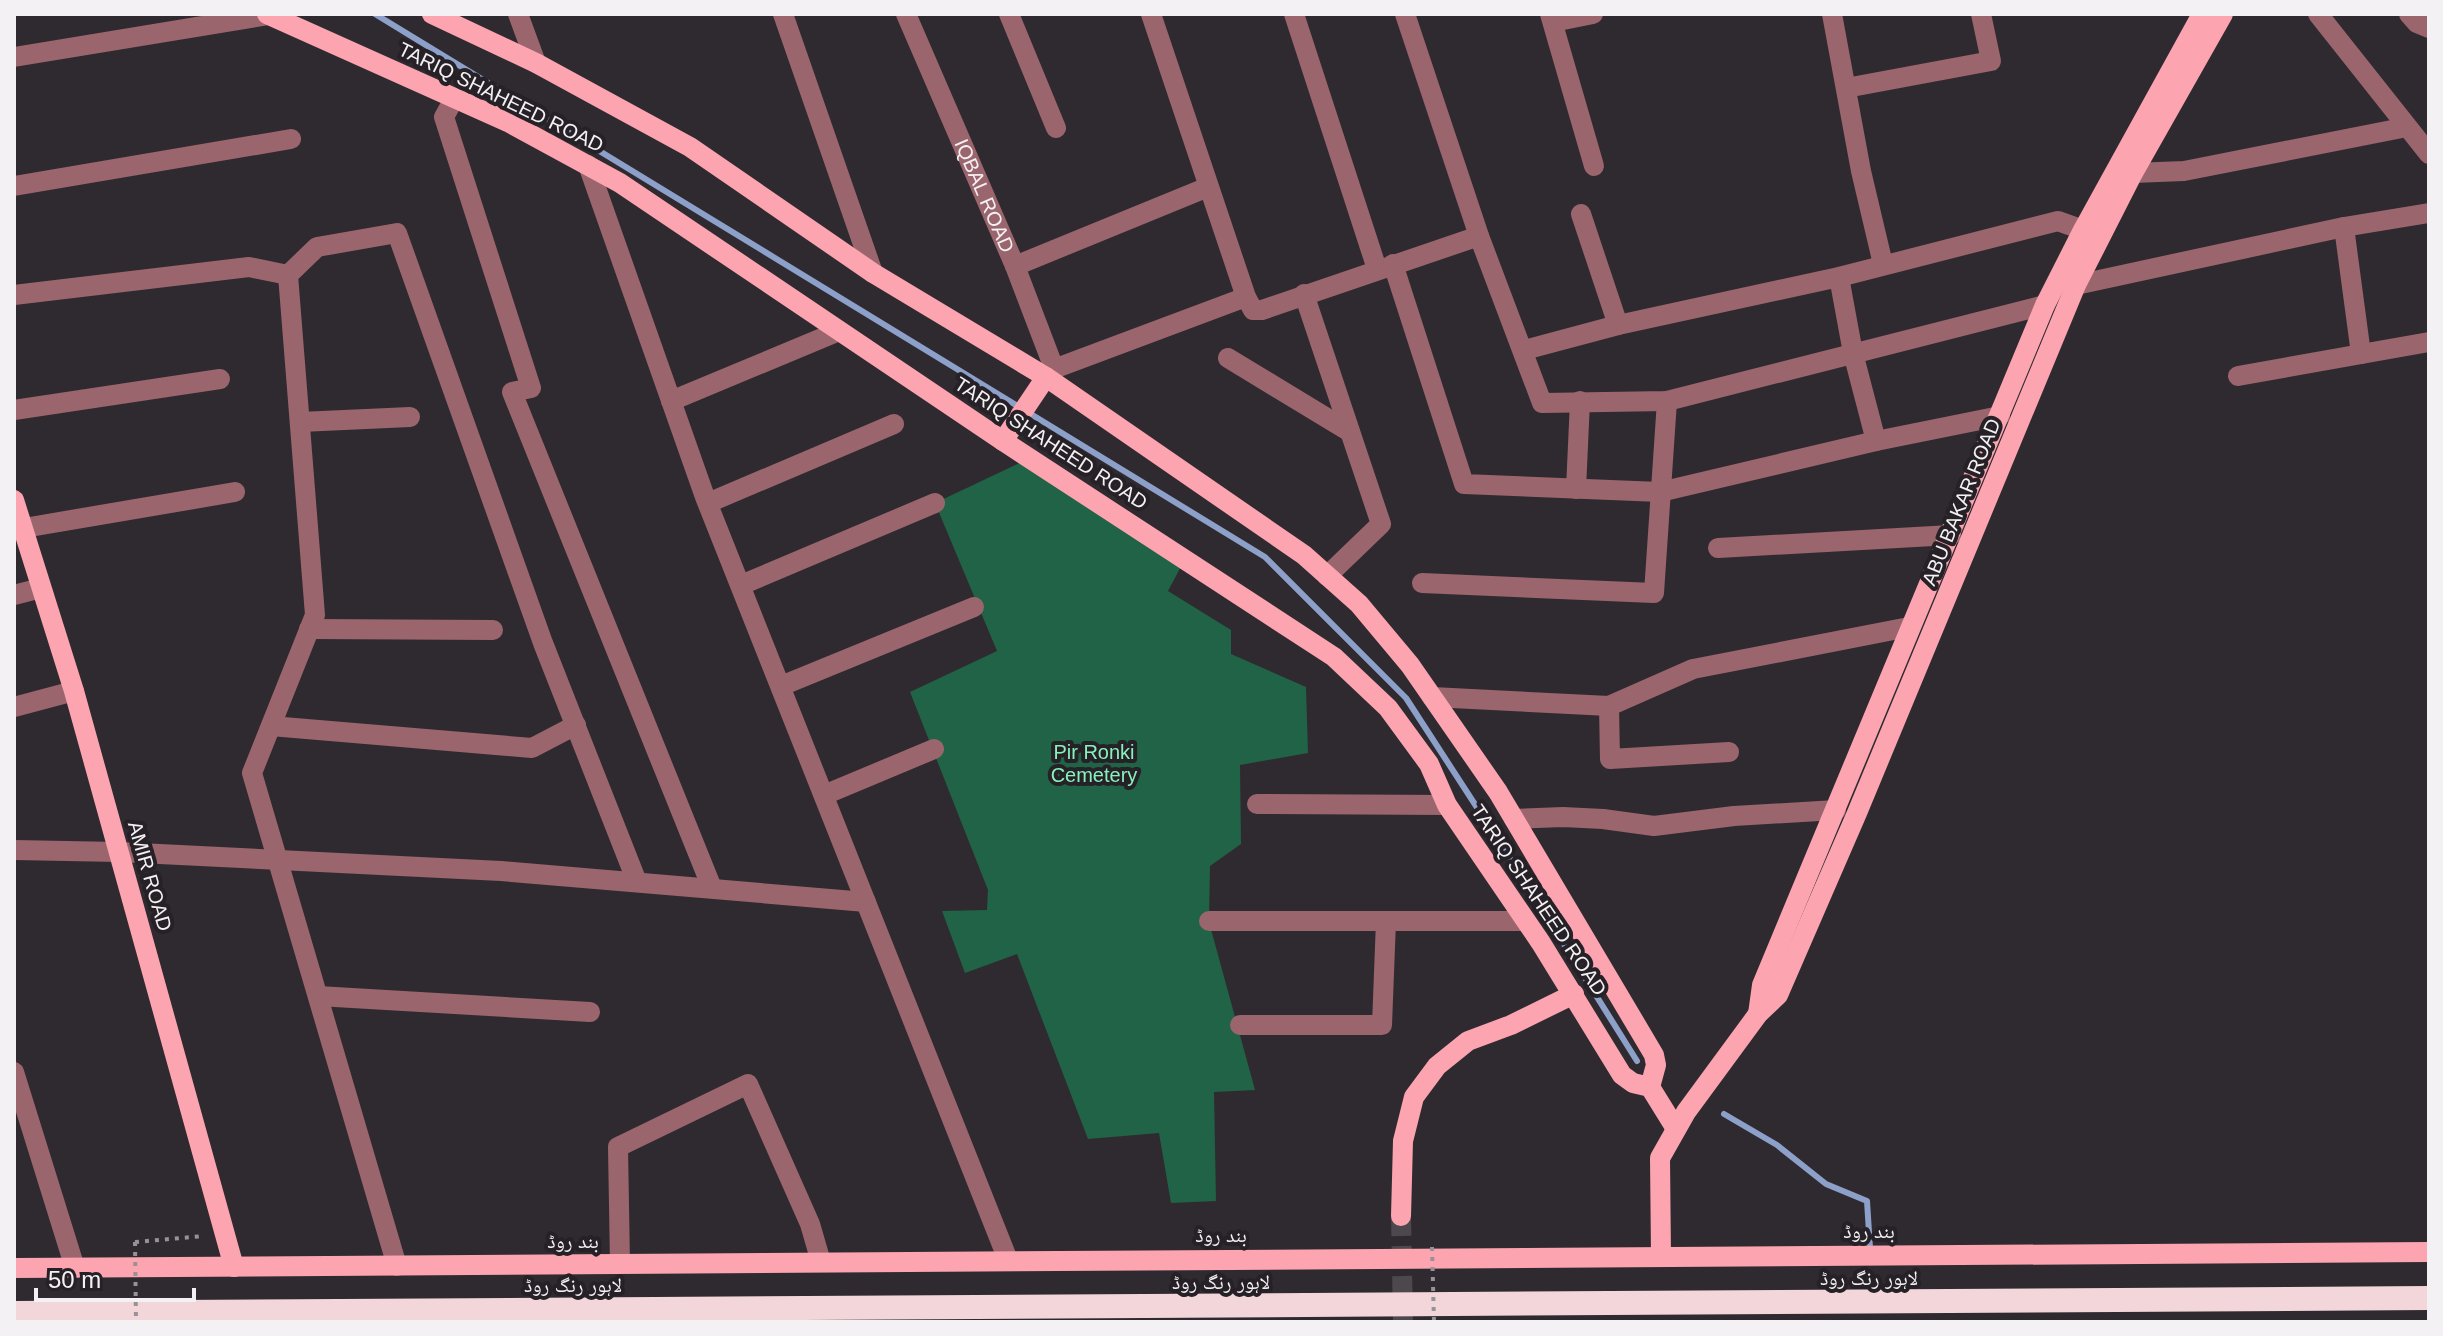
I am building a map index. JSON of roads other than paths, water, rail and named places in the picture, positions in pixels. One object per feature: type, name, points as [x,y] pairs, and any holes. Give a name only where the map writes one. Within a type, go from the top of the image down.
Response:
[{"type":"highway","name":"لاہور رنگ روڈ","points":[[14,1313],[2429,1298]]},
{"type":"main road","name":"TARIQ SHAHEED ROAD","points":[[268,14],[508,122],[620,183],[1334,657],[1388,708],[1429,764],[1447,805],[1574,994],[1622,1075],[1633,1083],[1650,1087],[1676,1129]]},
{"type":"main road","name":"TARIQ SHAHEED ROAD","points":[[432,14],[536,63],[690,147],[873,273],[1046,378],[1304,555],[1359,604],[1410,665],[1514,819],[1654,1055],[1656,1065],[1650,1087]]},
{"type":"main road","name":"ABU BAKAR ROAD","points":[[1661,1256],[1660,1158],[1686,1112],[1758,1014],[1778,995],[1915,675],[2076,285],[2092,233],[2202,14]]},
{"type":"main road","name":"ABU BAKAR ROAD","points":[[1758,1014],[1762,985],[2045,305],[2133,173],[2223,14]]},
{"type":"main road","points":[[1005,438],[1046,378]]},
{"type":"main road","name":"AMIR ROAD","points":[[14,500],[74,691],[234,1267]]},
{"type":"main road","points":[[1401,1216],[1403,1141],[1414,1097],[1437,1066],[1468,1041],[1511,1025],[1574,994]]},
{"type":"main road","name":"بند روڈ","points":[[14,1268],[2429,1252]]},
{"type":"street","points":[[14,57],[268,14]]},
{"type":"street","points":[[518,14],[536,63]]},
{"type":"street","points":[[783,14],[873,273]]},
{"type":"street","name":"IQBAL ROAD","points":[[906,14],[1015,266],[1052,363],[1046,378]]},
{"type":"street","points":[[1009,14],[1056,128]]},
{"type":"street","points":[[1151,14],[1208,187],[1253,310],[1262,310],[1479,236]]},
{"type":"street","points":[[1294,14],[1464,484],[1660,492],[1876,441],[2000,416]]},
{"type":"street","points":[[1405,14],[1479,236],[1542,403],[1667,401],[2045,305]]},
{"type":"street","points":[[1593,14],[1551,18],[1594,166]]},
{"type":"street","points":[[1832,14],[1861,171],[1883,264]]},
{"type":"street","points":[[1846,88],[1991,61],[1981,14]]},
{"type":"street","points":[[2318,14],[2429,154]]},
{"type":"street","points":[[2409,14],[2417,23],[2429,28]]},
{"type":"street","points":[[454,99],[444,117],[531,388],[512,392],[712,888]]},
{"type":"street","points":[[2133,173],[2184,171],[2407,127]]},
{"type":"street","points":[[14,186],[291,139]]},
{"type":"street","points":[[588,165],[708,503],[1008,1260]]},
{"type":"street","points":[[1015,266],[1208,187]]},
{"type":"street","points":[[1581,214],[1618,325]]},
{"type":"street","points":[[2076,285],[2344,227],[2428,218]]},
{"type":"street","points":[[1524,350],[1618,325],[1839,277],[2058,221],[2092,233]]},
{"type":"street","points":[[2344,227],[2361,354]]},
{"type":"street","points":[[288,275],[317,247],[397,233],[543,643],[637,882]]},
{"type":"street","points":[[14,295],[249,267],[288,275]]},
{"type":"street","points":[[288,275],[315,615],[252,773],[397,1266]]},
{"type":"street","points":[[1839,277],[1853,353],[1876,441]]},
{"type":"street","points":[[1304,294],[1381,524],[1327,576]]},
{"type":"street","points":[[1046,378],[1246,297]]},
{"type":"street","points":[[671,401],[839,331]]},
{"type":"street","points":[[2238,376],[2429,342]]},
{"type":"street","points":[[1228,358],[1350,432]]},
{"type":"street","points":[[14,410],[220,379]]},
{"type":"street","points":[[1576,489],[1580,401]]},
{"type":"street","points":[[1422,583],[1654,593],[1667,401]]},
{"type":"street","points":[[300,422],[410,417]]},
{"type":"street","points":[[708,503],[894,424]]},
{"type":"street","points":[[24,528],[235,492]]},
{"type":"street","points":[[741,585],[935,503]]},
{"type":"street","points":[[1718,548],[1951,535]]},
{"type":"street","points":[[14,595],[41,588]]},
{"type":"street","points":[[781,686],[974,607]]},
{"type":"street","points":[[1432,697],[1609,706],[1693,669],[1909,627]]},
{"type":"street","points":[[309,629],[493,630]]},
{"type":"street","points":[[14,707],[74,691]]},
{"type":"street","points":[[1609,706],[1610,759],[1729,752]]},
{"type":"street","points":[[271,726],[532,748],[576,725]]},
{"type":"street","points":[[824,795],[934,749]]},
{"type":"street","points":[[1257,804],[1447,805]]},
{"type":"street","points":[[1514,819],[1603,819],[1654,826],[1734,816],[1836,810]]},
{"type":"street","points":[[14,850],[119,852],[501,871],[866,902]]},
{"type":"street","points":[[1209,921],[1525,921]]},
{"type":"street","points":[[1240,1025],[1382,1025],[1386,921]]},
{"type":"street","points":[[318,996],[590,1012]]},
{"type":"street","points":[[14,1072],[75,1268]]},
{"type":"street","points":[[620,1264],[618,1147],[748,1084],[810,1224],[821,1262]]},
{"type":"waterway","points":[[375,14],[1265,557],[1406,698],[1637,1061]]},
{"type":"waterway","points":[[1724,1114],[1777,1145],[1826,1184],[1867,1201],[1870,1248]]},
{"type":"tunnel","points":[[1401,1216],[1403,1322]]},
{"type":"park label","name":"Pir Ronki Cemetery","points":[[1094,764]]}]
